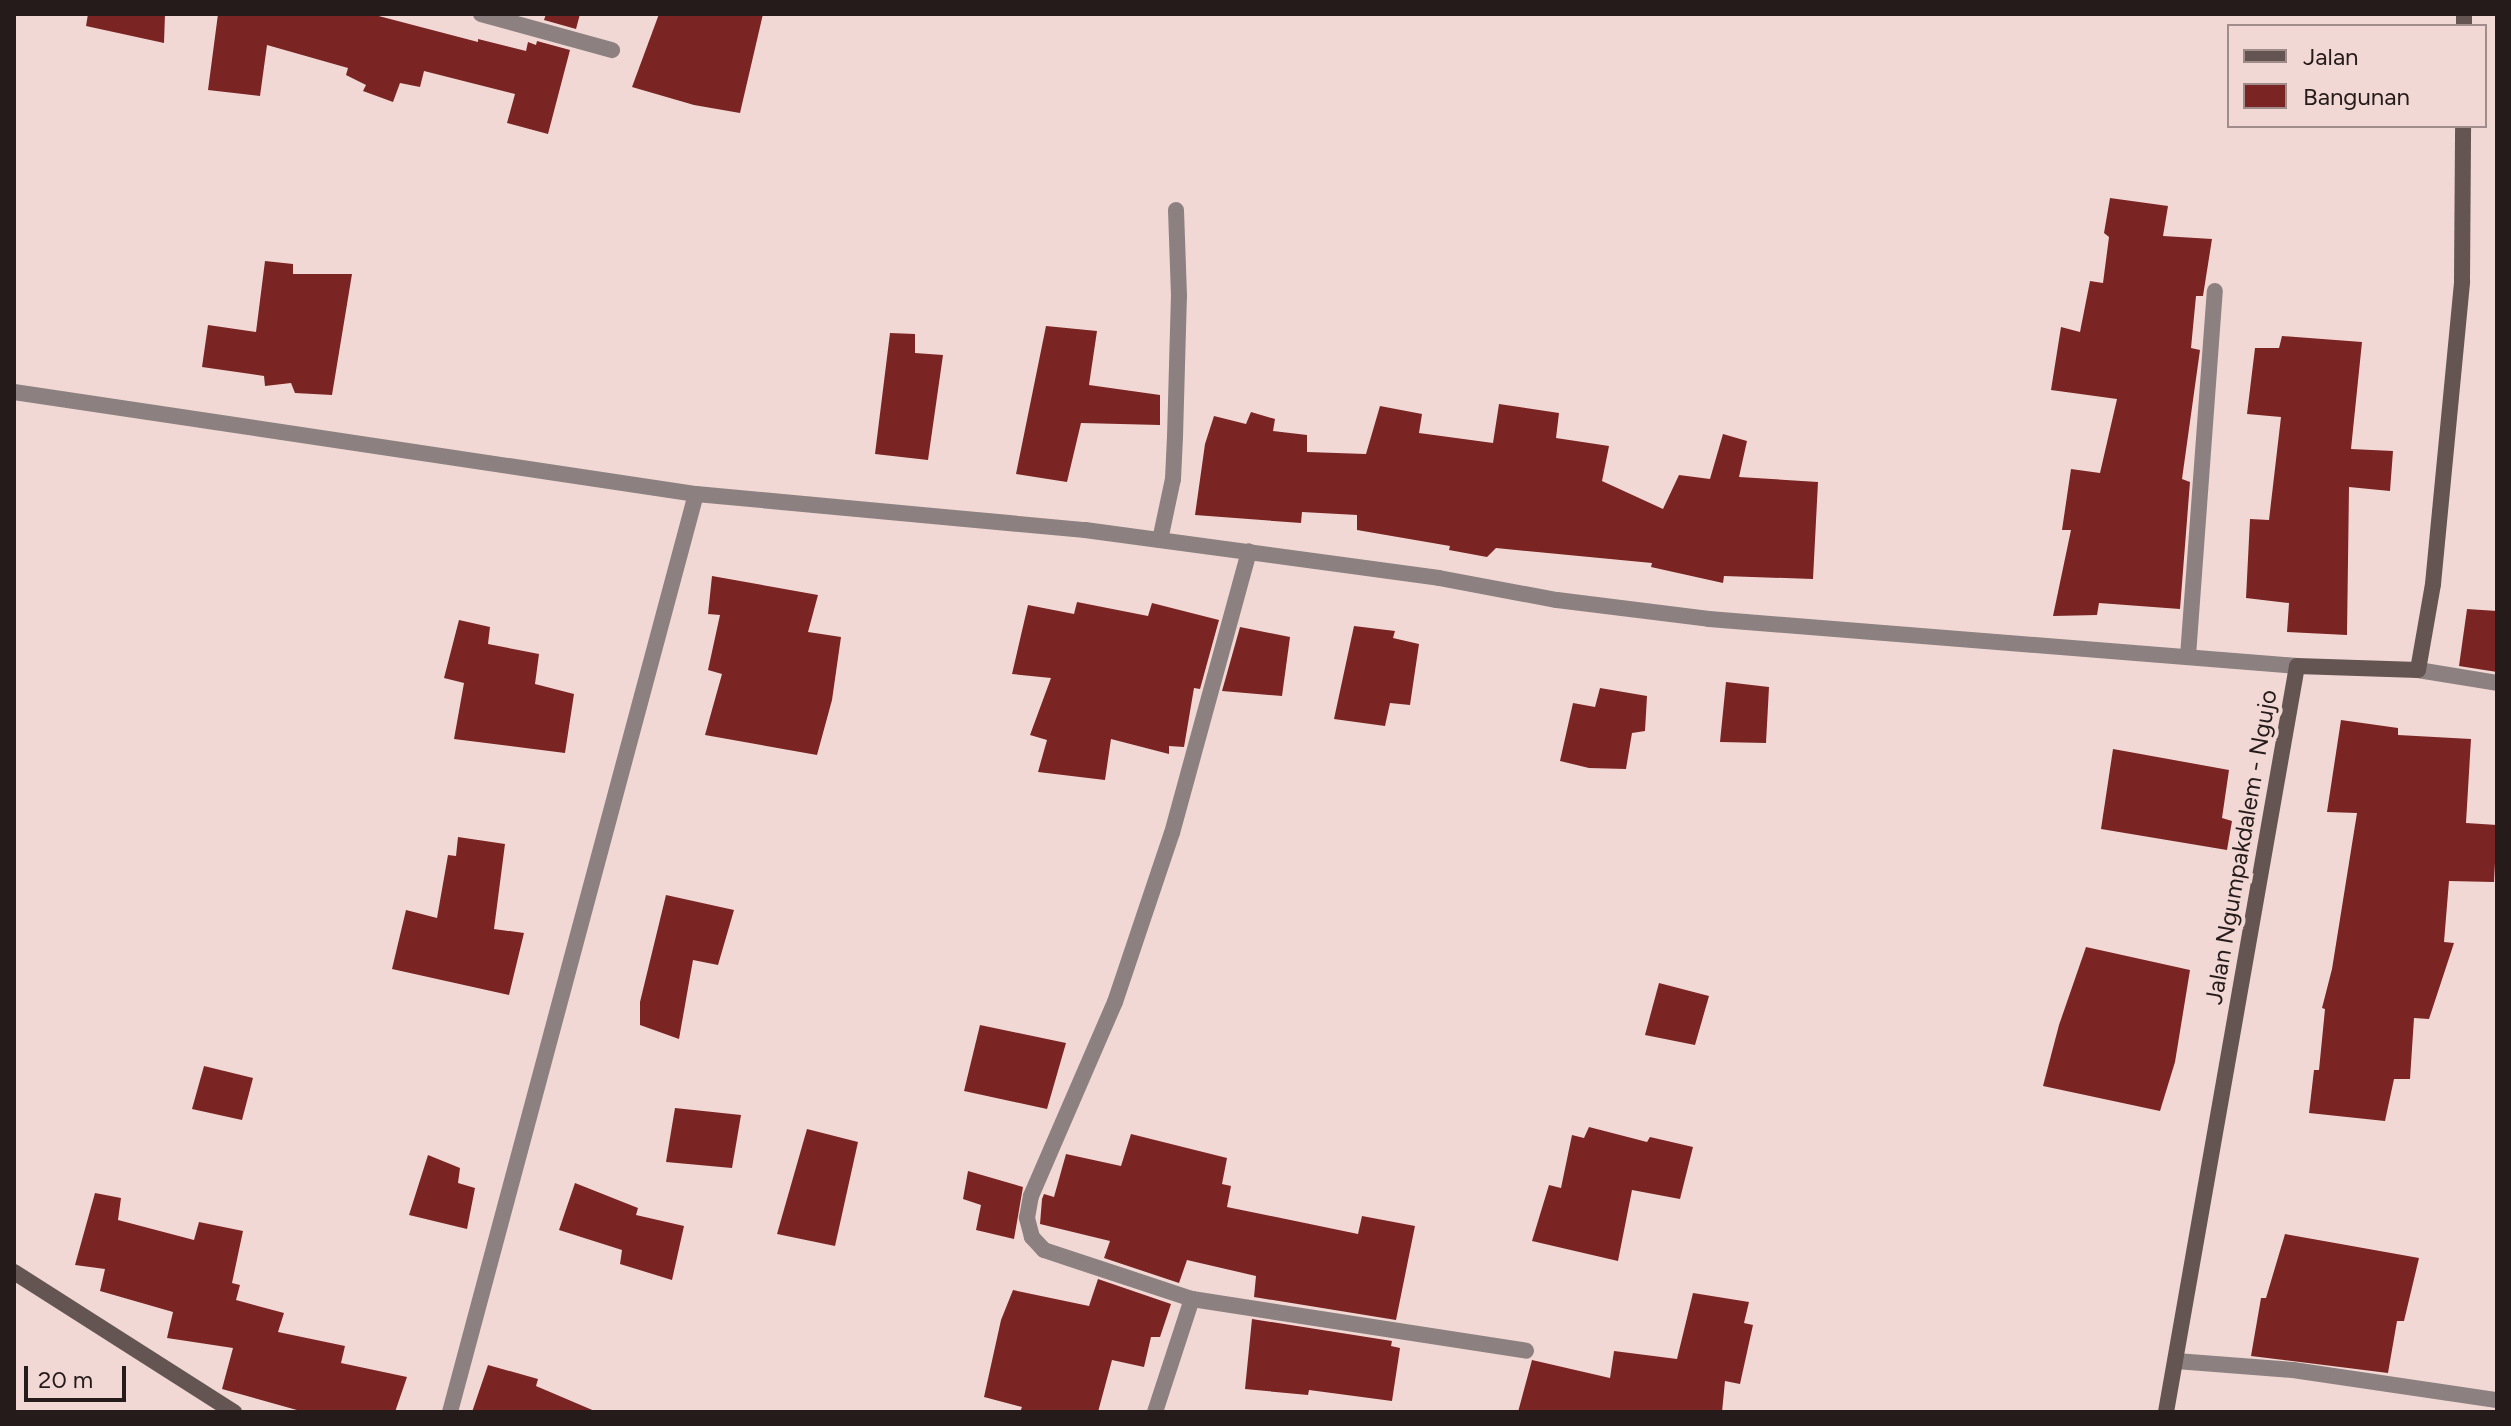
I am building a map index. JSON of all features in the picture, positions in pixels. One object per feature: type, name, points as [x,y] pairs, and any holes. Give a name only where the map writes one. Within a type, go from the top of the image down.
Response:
[{"type":"street","points":[[481,14],[612,50]]},
{"type":"street","points":[[2463,128],[2462,281],[2433,584],[2418,670],[2497,683]]},
{"type":"street","points":[[1160,540],[1173,479],[1179,296],[1176,210]]},
{"type":"street","points":[[2188,656],[2215,291]]},
{"type":"street","points":[[14,392],[696,494],[1160,540],[1439,578],[1557,600],[1709,619],[2297,666]]},
{"type":"street","points":[[450,1412],[696,494]]},
{"type":"street","points":[[1249,551],[1172,833],[1115,1002],[1031,1196],[1027,1218],[1032,1237],[1044,1250],[1192,1299],[1526,1351]]},
{"type":"street","name":"Jalan Ngumpakdalem - Ngujo","points":[[2166,1412],[2297,666],[2418,670]]},
{"type":"street","points":[[14,1272],[234,1412]]},
{"type":"street","points":[[1155,1412],[1192,1299]]},
{"type":"street","points":[[2176,1361],[2293,1370],[2497,1400]]},
{"type":"building","points":[[88,14],[165,14],[164,43],[86,26]]},
{"type":"building","points":[[218,14],[371,14],[526,51],[528,42],[536,45],[537,41],[570,50],[548,134],[507,123],[515,94],[424,71],[420,87],[400,83],[393,102],[363,91],[366,85],[346,75],[348,68],[267,45],[260,96],[208,90]]},
{"type":"building","points":[[546,14],[580,14],[576,29],[544,20]]},
{"type":"building","points":[[659,14],[763,14],[740,113],[694,105],[632,87]]},
{"type":"building","points":[[2110,198],[2168,206],[2163,236],[2212,239],[2203,296],[2196,296],[2191,348],[2200,350],[2182,479],[2190,482],[2180,609],[2099,603],[2097,615],[2053,616],[2071,530],[2062,530],[2071,469],[2100,473],[2117,399],[2051,390],[2061,327],[2080,332],[2090,281],[2103,283],[2109,237],[2104,233]]},
{"type":"building","points":[[265,261],[293,264],[293,274],[352,274],[332,395],[295,393],[291,383],[265,386],[264,376],[202,367],[208,325],[256,332]]},
{"type":"building","points":[[1046,326],[1097,331],[1089,385],[1160,395],[1160,425],[1081,423],[1067,482],[1016,474]]},
{"type":"building","points":[[890,333],[915,334],[915,353],[943,355],[928,460],[875,454]]},
{"type":"building","points":[[2282,336],[2362,342],[2351,449],[2393,451],[2390,491],[2349,487],[2347,635],[2287,632],[2289,603],[2246,598],[2250,519],[2269,520],[2281,417],[2247,414],[2255,348],[2279,348]]},
{"type":"building","points":[[1499,404],[1559,413],[1556,438],[1609,446],[1602,481],[1663,509],[1679,475],[1710,479],[1723,434],[1747,441],[1739,477],[1818,482],[1813,579],[1724,576],[1723,583],[1651,567],[1652,563],[1496,548],[1487,557],[1449,550],[1450,546],[1357,530],[1357,515],[1302,512],[1301,523],[1195,515],[1205,444],[1214,416],[1246,424],[1251,412],[1275,419],[1273,431],[1307,435],[1307,452],[1366,454],[1380,406],[1422,414],[1419,433],[1493,443]]},
{"type":"building","points":[[712,576],[818,595],[808,632],[841,637],[832,700],[817,755],[705,735],[722,674],[708,670],[720,615],[708,614]]},
{"type":"building","points":[[1077,602],[1148,616],[1152,603],[1219,620],[1200,689],[1194,688],[1184,747],[1169,746],[1169,754],[1111,739],[1105,780],[1038,772],[1047,740],[1030,735],[1051,678],[1012,674],[1028,605],[1074,614]]},
{"type":"building","points":[[2467,609],[2497,611],[2497,672],[2459,666]]},
{"type":"building","points":[[459,620],[490,627],[488,644],[539,654],[535,684],[574,694],[565,753],[454,739],[464,683],[444,678]]},
{"type":"building","points":[[1354,626],[1395,631],[1393,638],[1419,644],[1410,705],[1390,703],[1385,726],[1334,719]]},
{"type":"building","points":[[1240,627],[1290,637],[1282,696],[1222,691]]},
{"type":"building","points":[[1726,682],[1769,687],[1766,743],[1720,742]]},
{"type":"building","points":[[1600,688],[1647,696],[1645,731],[1632,733],[1626,769],[1589,768],[1560,761],[1573,703],[1595,707]]},
{"type":"building","points":[[2341,720],[2398,728],[2398,735],[2471,739],[2466,823],[2497,825],[2494,882],[2449,881],[2444,942],[2454,943],[2429,1019],[2414,1018],[2410,1079],[2394,1079],[2385,1121],[2309,1113],[2314,1070],[2319,1070],[2325,1009],[2322,1008],[2332,969],[2357,813],[2327,812]]},
{"type":"building","points":[[2113,749],[2229,770],[2222,818],[2232,821],[2227,850],[2101,829]]},
{"type":"building","points":[[458,837],[505,844],[494,929],[524,933],[509,995],[392,969],[406,910],[437,918],[448,855],[456,856]]},
{"type":"building","points":[[666,895],[734,910],[718,965],[693,960],[679,1039],[640,1025],[640,1002]]},
{"type":"building","points":[[2086,947],[2190,970],[2175,1062],[2160,1111],[2043,1086],[2059,1025]]},
{"type":"building","points":[[1659,983],[1709,996],[1695,1045],[1645,1035]]},
{"type":"building","points":[[980,1025],[1066,1043],[1047,1109],[964,1091]]},
{"type":"building","points":[[204,1066],[253,1078],[242,1120],[192,1109]]},
{"type":"building","points":[[675,1108],[741,1115],[732,1168],[666,1162]]},
{"type":"building","points":[[1589,1127],[1647,1142],[1650,1137],[1693,1147],[1680,1199],[1632,1190],[1618,1261],[1532,1241],[1549,1185],[1561,1188],[1572,1135],[1584,1138]]},
{"type":"building","points":[[807,1129],[858,1142],[835,1246],[777,1234]]},
{"type":"building","points":[[1131,1134],[1227,1158],[1222,1184],[1231,1186],[1227,1207],[1358,1234],[1362,1216],[1415,1226],[1396,1320],[1254,1297],[1256,1276],[1187,1260],[1179,1283],[1104,1258],[1110,1241],[1040,1224],[1042,1199],[1044,1194],[1054,1197],[1066,1154],[1121,1166]]},
{"type":"building","points":[[428,1155],[460,1168],[458,1183],[475,1188],[467,1229],[409,1215]]},
{"type":"building","points":[[968,1171],[1023,1187],[1014,1239],[976,1230],[981,1205],[963,1199]]},
{"type":"building","points":[[575,1183],[638,1208],[636,1215],[684,1226],[672,1280],[620,1264],[622,1250],[559,1230]]},
{"type":"building","points":[[95,1193],[121,1198],[118,1220],[194,1240],[199,1222],[243,1231],[232,1283],[240,1285],[236,1300],[284,1313],[278,1332],[345,1346],[341,1363],[407,1377],[395,1412],[304,1412],[222,1389],[233,1348],[167,1338],[173,1312],[100,1291],[105,1269],[75,1265]]},
{"type":"building","points":[[2285,1234],[2419,1258],[2404,1321],[2397,1321],[2388,1373],[2251,1356],[2261,1298],[2266,1298]]},
{"type":"building","points":[[1098,1279],[1171,1304],[1160,1337],[1151,1337],[1144,1367],[1112,1360],[1098,1412],[1020,1412],[1022,1407],[984,1397],[1001,1320],[1013,1290],[1089,1306]]},
{"type":"building","points":[[1693,1293],[1749,1302],[1744,1323],[1753,1325],[1740,1384],[1725,1381],[1722,1412],[1518,1412],[1532,1360],[1610,1378],[1614,1351],[1677,1359]]},
{"type":"building","points":[[1252,1319],[1392,1341],[1391,1346],[1400,1348],[1392,1401],[1309,1390],[1308,1395],[1245,1389]]},
{"type":"building","points":[[488,1365],[538,1379],[536,1386],[597,1412],[472,1412]]}]
